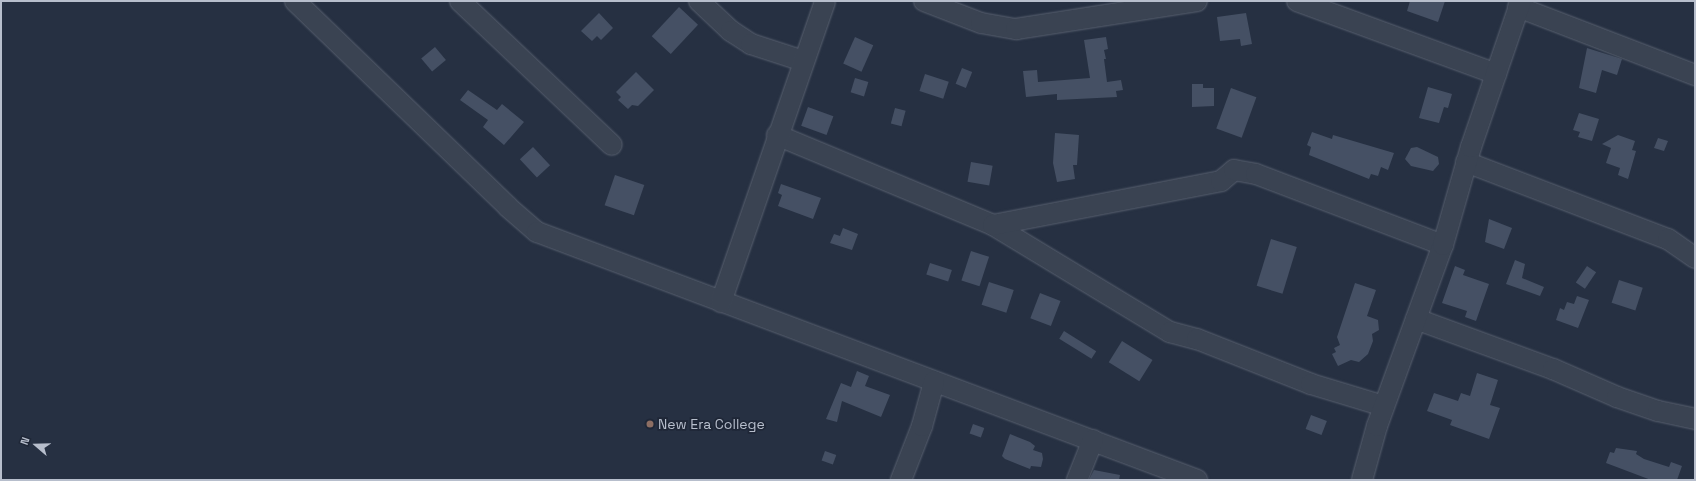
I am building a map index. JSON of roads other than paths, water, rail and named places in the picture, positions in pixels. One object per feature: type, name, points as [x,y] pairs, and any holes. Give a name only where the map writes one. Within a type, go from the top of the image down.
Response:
[{"type":"street","points":[[460,1],[612,145]]},
{"type":"street","points":[[699,1],[731,31],[751,44],[803,61]]},
{"type":"street","points":[[721,302],[777,136],[825,1]]},
{"type":"street","points":[[924,1],[981,23],[1016,29],[1198,1]]},
{"type":"street","points":[[1297,1],[1496,74]]},
{"type":"street","points":[[298,2],[508,208],[537,232],[1197,480]]},
{"type":"street","points":[[1362,480],[1384,406],[1443,245],[1466,162],[1519,4],[1695,75]]},
{"type":"street","points":[[777,136],[993,225],[1170,332],[1197,339],[1311,384],[1384,406]]},
{"type":"street","points":[[1466,162],[1668,239],[1695,258]]},
{"type":"street","points":[[993,225],[1221,181],[1234,170],[1256,174],[1443,245]]},
{"type":"street","points":[[1416,319],[1553,369],[1624,399],[1658,411],[1695,419]]},
{"type":"street","points":[[901,480],[922,426],[934,382]]},
{"type":"street","points":[[1078,480],[1093,440]]},
{"type":"place","name":"New Era College","points":[[650,424]]}]
